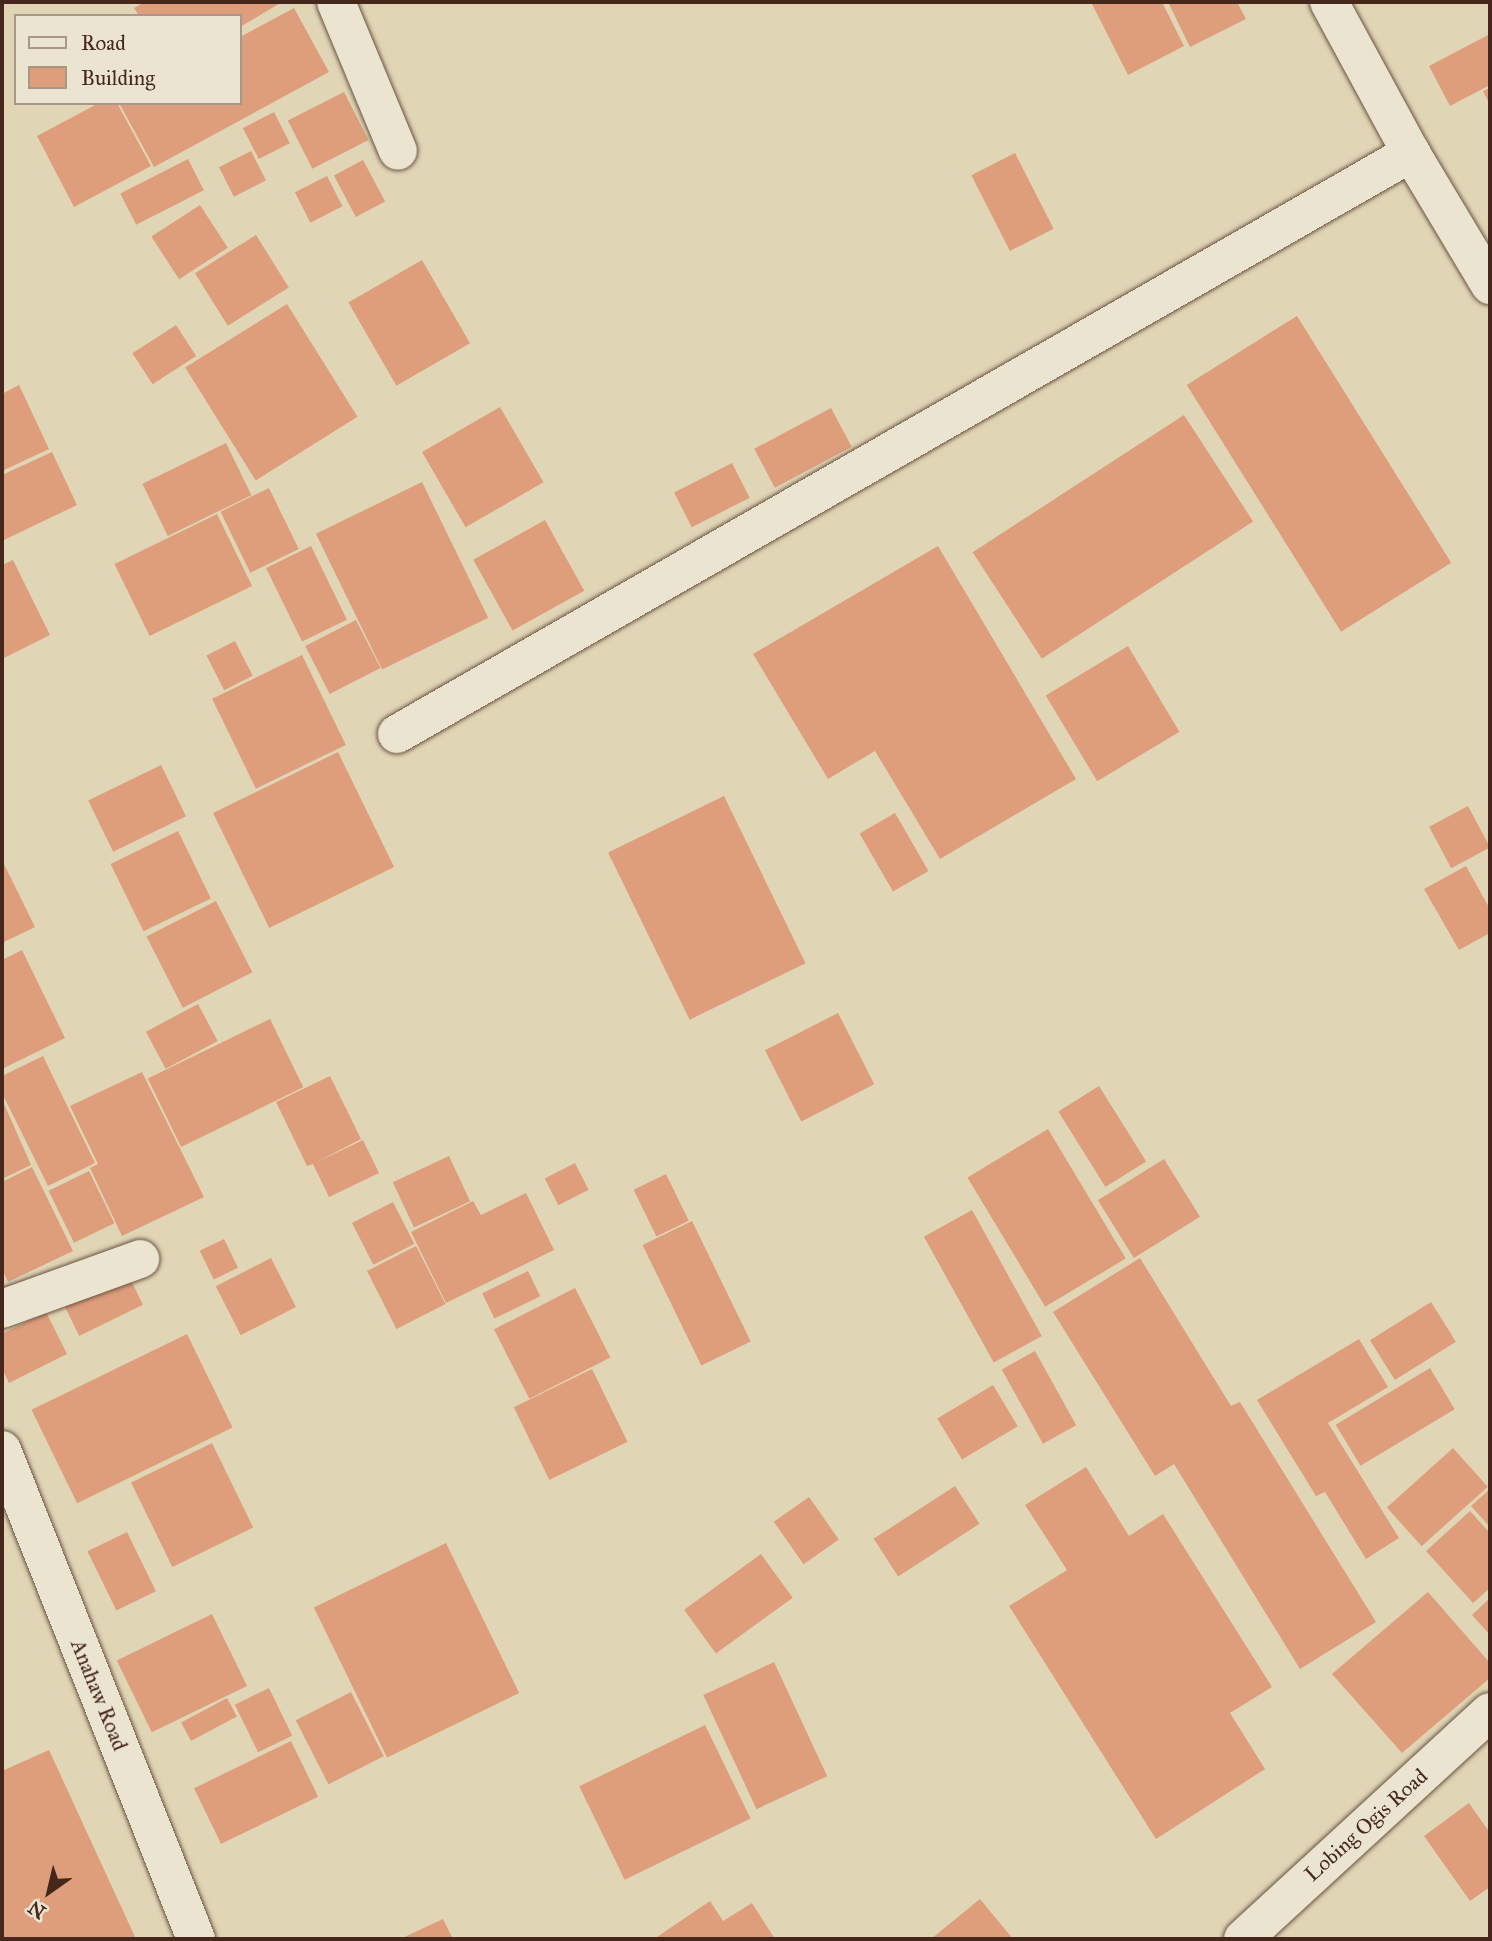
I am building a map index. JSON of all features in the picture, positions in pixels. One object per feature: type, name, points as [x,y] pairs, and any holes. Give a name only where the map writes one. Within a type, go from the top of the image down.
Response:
[{"type":"street","points":[[336,2],[398,151]]},
{"type":"street","points":[[1329,2],[1410,153],[1490,285]]},
{"type":"street","points":[[397,734],[1410,153]]},
{"type":"street","points":[[2,1309],[140,1259]]},
{"type":"street","name":"Anahaw Road","points":[[2,1450],[197,1939]]},
{"type":"street","name":"Lobing Ogis Road","points":[[1243,1939],[1490,1712]]},
{"type":"building","points":[[145,2],[282,2],[242,26],[242,14],[138,14],[134,8]]},
{"type":"building","points":[[1091,2],[1162,2],[1184,46],[1128,75]]},
{"type":"building","points":[[1168,2],[1237,2],[1246,19],[1190,47]]},
{"type":"building","points":[[294,8],[329,72],[154,167],[120,105],[242,105],[242,36]]},
{"type":"building","points":[[1490,34],[1490,85],[1450,106],[1429,66]]},
{"type":"building","points":[[1490,88],[1490,105],[1483,91]]},
{"type":"building","points":[[344,92],[369,140],[312,169],[288,121]]},
{"type":"building","points":[[95,105],[118,105],[151,166],[74,207],[37,136]]},
{"type":"building","points":[[274,112],[290,143],[259,159],[243,128]]},
{"type":"building","points":[[251,151],[266,180],[234,197],[219,167]]},
{"type":"building","points":[[1015,153],[1054,229],[1010,251],[971,175]]},
{"type":"building","points":[[188,159],[204,190],[136,225],[120,194]]},
{"type":"building","points":[[363,160],[385,201],[356,217],[334,175]]},
{"type":"building","points":[[327,176],[342,206],[310,223],[295,192]]},
{"type":"building","points":[[200,205],[228,248],[179,279],[151,237]]},
{"type":"building","points":[[256,235],[289,288],[228,326],[195,273]]},
{"type":"building","points":[[422,260],[470,343],[396,386],[348,302]]},
{"type":"building","points":[[287,304],[357,417],[256,480],[185,368]]},
{"type":"building","points":[[1297,316],[1451,563],[1341,632],[1187,385]]},
{"type":"building","points":[[176,325],[196,356],[153,384],[132,353]]},
{"type":"building","points":[[19,385],[49,449],[2,471],[2,394]]},
{"type":"building","points":[[500,407],[544,482],[466,527],[422,452]]},
{"type":"building","points":[[831,408],[852,447],[775,488],[754,449]]},
{"type":"building","points":[[1184,415],[1253,522],[1042,659],[973,552]]},
{"type":"building","points":[[226,443],[251,495],[168,536],[142,484]]},
{"type":"building","points":[[52,452],[77,505],[4,540],[2,475]]},
{"type":"building","points":[[732,463],[750,498],[692,527],[674,493]]},
{"type":"building","points":[[422,482],[488,618],[382,669],[316,534]]},
{"type":"building","points":[[269,488],[299,549],[250,573],[220,512]]},
{"type":"building","points":[[217,514],[252,586],[150,636],[115,564]]},
{"type":"building","points":[[545,520],[584,591],[513,631],[473,560]]},
{"type":"building","points":[[311,546],[347,620],[302,642],[266,568]]},
{"type":"building","points":[[938,546],[1076,779],[940,859],[875,751],[828,779],[753,654]]},
{"type":"building","points":[[13,560],[50,635],[2,659],[2,565]]},
{"type":"building","points":[[356,620],[381,668],[330,694],[305,646]]},
{"type":"building","points":[[235,641],[253,676],[224,690],[206,656]]},
{"type":"building","points":[[1128,646],[1180,732],[1097,781],[1046,695]]},
{"type":"building","points":[[302,655],[346,745],[256,789],[212,699]]},
{"type":"building","points":[[338,752],[394,867],[269,928],[213,813]]},
{"type":"building","points":[[161,765],[186,816],[113,852],[88,801]]},
{"type":"building","points":[[724,796],[806,963],[690,1020],[608,853]]},
{"type":"building","points":[[1468,806],[1490,848],[1451,868],[1429,827]]},
{"type":"building","points":[[895,813],[928,871],[893,892],[859,834]]},
{"type":"building","points":[[178,831],[211,898],[143,931],[111,864]]},
{"type":"building","points":[[2,860],[35,927],[2,943]]},
{"type":"building","points":[[1466,866],[1490,909],[1490,933],[1459,950],[1424,889]]},
{"type":"building","points":[[216,901],[252,972],[183,1008],[147,936]]},
{"type":"building","points":[[22,950],[65,1038],[2,1069],[2,960]]},
{"type":"building","points":[[198,1004],[218,1041],[166,1069],[146,1032]]},
{"type":"building","points":[[838,1013],[874,1084],[801,1122],[765,1050]]},
{"type":"building","points":[[270,1019],[303,1087],[181,1147],[148,1079]]},
{"type":"building","points":[[43,1056],[95,1163],[48,1186],[2,1093],[2,1076]]},
{"type":"building","points":[[142,1072],[204,1197],[122,1236],[90,1168],[98,1164],[70,1106]]},
{"type":"building","points":[[330,1076],[361,1139],[315,1163],[363,1140],[379,1173],[329,1197],[313,1164],[307,1166],[276,1102]]},
{"type":"building","points":[[1099,1086],[1146,1161],[1105,1187],[1058,1111]]},
{"type":"building","points":[[2,1099],[31,1165],[2,1179]]},
{"type":"building","points":[[1048,1129],[1126,1258],[1045,1307],[967,1177]]},
{"type":"building","points":[[449,1156],[470,1201],[414,1228],[393,1182]]},
{"type":"building","points":[[1164,1159],[1200,1217],[1134,1258],[1098,1200]]},
{"type":"building","points":[[575,1163],[589,1190],[558,1205],[545,1178]]},
{"type":"building","points":[[32,1167],[73,1251],[8,1282],[2,1269],[2,1182]]},
{"type":"building","points":[[89,1171],[114,1223],[74,1243],[49,1191]]},
{"type":"building","points":[[666,1174],[689,1221],[656,1237],[634,1190]]},
{"type":"building","points":[[526,1193],[554,1250],[446,1303],[411,1232],[473,1201],[481,1215]]},
{"type":"building","points":[[393,1202],[414,1244],[373,1265],[352,1223]]},
{"type":"building","points":[[972,1210],[1042,1336],[994,1363],[924,1237]]},
{"type":"building","points":[[692,1221],[751,1341],[701,1366],[643,1245]]},
{"type":"building","points":[[224,1239],[238,1268],[214,1280],[200,1251]]},
{"type":"building","points":[[416,1246],[446,1304],[397,1329],[367,1271]]},
{"type":"building","points":[[271,1258],[296,1307],[241,1335],[216,1286]]},
{"type":"building","points":[[1140,1258],[1231,1406],[1240,1402],[1376,1622],[1300,1669],[1174,1464],[1155,1476],[1053,1312]]},
{"type":"building","points":[[125,1268],[143,1305],[79,1336],[61,1299]]},
{"type":"building","points":[[528,1271],[540,1296],[494,1319],[482,1293]]},
{"type":"building","points":[[575,1288],[610,1357],[529,1399],[494,1329]]},
{"type":"building","points":[[1431,1302],[1456,1342],[1395,1380],[1370,1340]]},
{"type":"building","points":[[46,1312],[67,1354],[9,1383],[2,1368],[2,1334]]},
{"type":"building","points":[[187,1334],[233,1427],[77,1503],[32,1410]]},
{"type":"building","points":[[1359,1339],[1388,1387],[1328,1423],[1399,1538],[1366,1559],[1325,1492],[1316,1496],[1257,1400]]},
{"type":"building","points":[[1035,1351],[1076,1425],[1043,1444],[1002,1369]]},
{"type":"building","points":[[1430,1368],[1455,1409],[1360,1466],[1336,1425]]},
{"type":"building","points":[[592,1369],[628,1442],[549,1480],[514,1407]]},
{"type":"building","points":[[993,1385],[1018,1426],[962,1460],[937,1418]]},
{"type":"building","points":[[212,1443],[253,1527],[172,1567],[131,1482]]},
{"type":"building","points":[[1453,1448],[1488,1487],[1422,1546],[1387,1508]]},
{"type":"building","points":[[1086,1467],[1129,1536],[1163,1514],[1272,1687],[1230,1713],[1265,1769],[1156,1839],[1009,1606],[1067,1570],[1025,1505]]},
{"type":"building","points":[[955,1486],[980,1524],[898,1577],[874,1539]]},
{"type":"building","points":[[1490,1489],[1490,1527],[1471,1506]]},
{"type":"building","points":[[809,1497],[839,1540],[804,1564],[774,1522]]},
{"type":"building","points":[[1470,1511],[1490,1533],[1490,1588],[1473,1603],[1426,1551]]},
{"type":"building","points":[[127,1532],[156,1591],[116,1611],[87,1551]]},
{"type":"building","points":[[446,1543],[519,1693],[387,1758],[314,1607]]},
{"type":"building","points":[[761,1554],[793,1598],[716,1654],[684,1610]]},
{"type":"building","points":[[1428,1592],[1490,1663],[1490,1678],[1402,1753],[1332,1674]]},
{"type":"building","points":[[1490,1598],[1490,1635],[1472,1615]]},
{"type":"building","points":[[212,1614],[247,1686],[152,1732],[117,1660]]},
{"type":"building","points":[[774,1662],[827,1776],[757,1809],[703,1695]]},
{"type":"building","points":[[269,1688],[292,1736],[258,1752],[235,1705]]},
{"type":"building","points":[[351,1692],[384,1756],[328,1784],[296,1720]]},
{"type":"building","points":[[227,1698],[237,1717],[191,1741],[181,1722]]},
{"type":"building","points":[[705,1725],[751,1818],[625,1880],[579,1786]]},
{"type":"building","points":[[291,1741],[318,1797],[221,1844],[194,1788]]},
{"type":"building","points":[[49,1750],[136,1939],[4,1939],[2,1771]]},
{"type":"building","points":[[1469,1803],[1490,1833],[1490,1887],[1470,1901],[1424,1836]]},
{"type":"building","points":[[980,1899],[1013,1939],[931,1939]]},
{"type":"building","points":[[710,1901],[723,1921],[752,1903],[775,1939],[654,1939]]},
{"type":"building","points":[[443,1919],[453,1939],[400,1939]]}]
